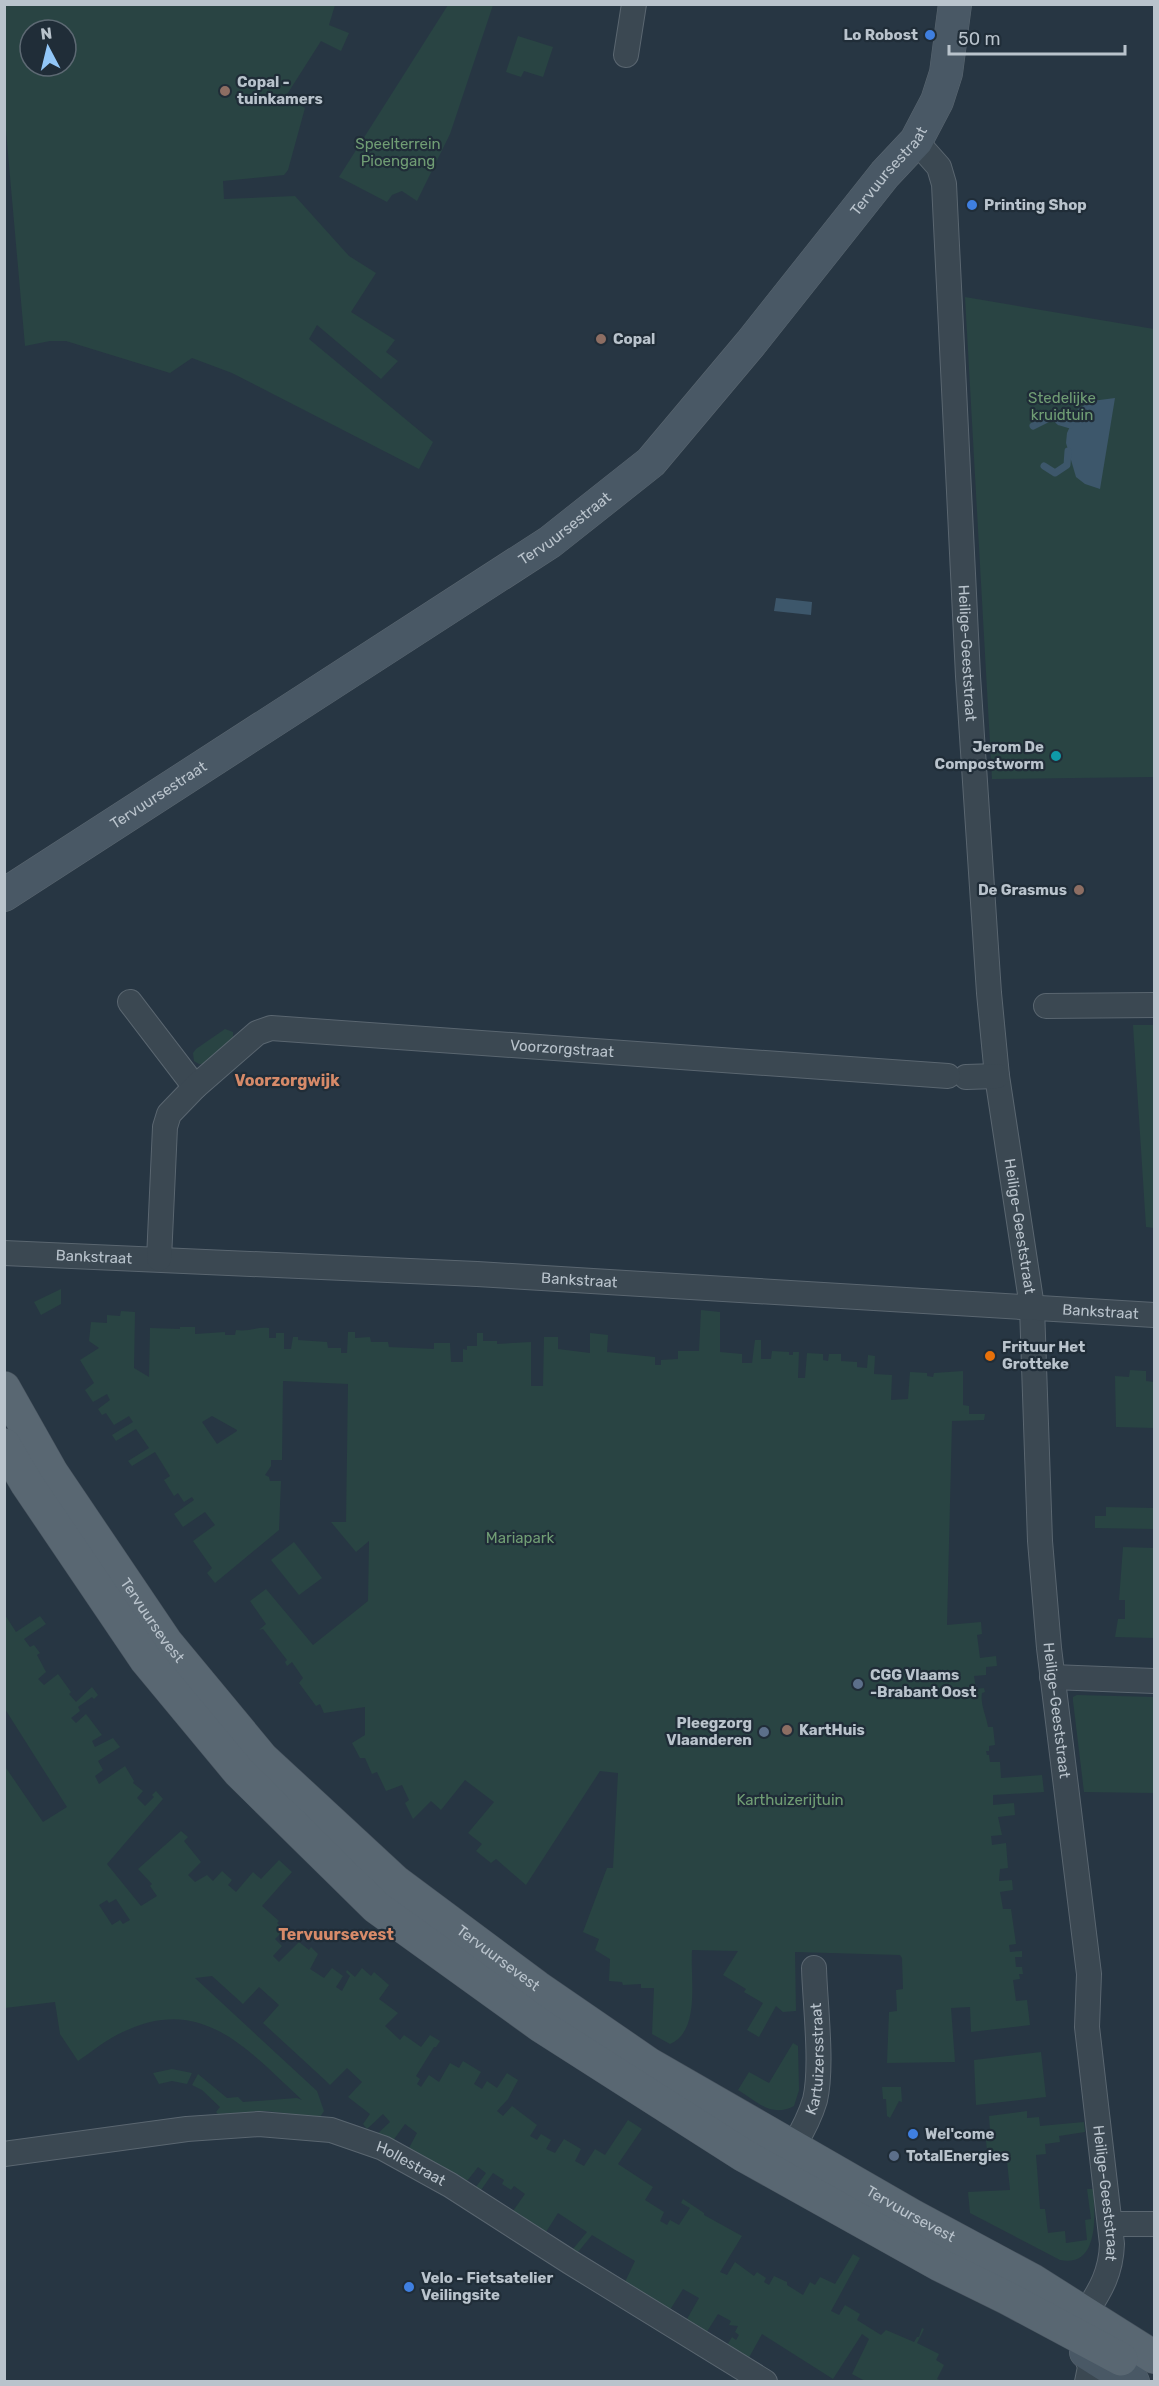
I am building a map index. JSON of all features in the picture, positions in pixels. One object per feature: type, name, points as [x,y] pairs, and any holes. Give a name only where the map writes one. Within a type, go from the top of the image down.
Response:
[{"type":"main road","name":"Tervuursevest","points":[[4,1388],[52,1473],[166,1642],[262,1758],[396,1882],[527,1980],[649,2064],[1090,2315]]},
{"type":"main road","name":"Tervuursevest","points":[[4,1445],[27,1484],[146,1660],[239,1772],[376,1906],[541,2026],[743,2155],[940,2265],[1145,2371]]},
{"type":"main road","points":[[1090,2315],[1118,2336],[1145,2371]]},
{"type":"street","points":[[626,55],[634,4]]},
{"type":"street","name":"Tervuursestraat","points":[[4,896],[550,543],[651,462],[751,343],[885,174],[916,141],[937,101],[946,72],[955,4]]},
{"type":"street","name":"Heilige-Geeststraat","points":[[916,141],[939,167],[944,184],[969,694],[989,993],[997,1076],[1032,1307],[1040,1541],[1052,1677],[1089,1974],[1087,2027],[1110,2224],[1112,2261],[1103,2288],[1090,2315]]},
{"type":"street","points":[[130,1002],[195,1087]]},
{"type":"street","points":[[1046,1006],[1155,1005]]},
{"type":"street","name":"Voorzorgstraat","points":[[159,1259],[165,1127],[169,1114],[195,1087],[257,1033],[271,1028],[957,1076],[997,1076]]},
{"type":"street","name":"Bankstraat","points":[[4,1253],[465,1273],[1155,1316]]},
{"type":"street","points":[[1052,1677],[1155,1681]]},
{"type":"street","name":"Kartuizersstraat","points":[[793,2147],[804,2127],[815,2098],[817,2070],[813,1968]]},
{"type":"street","name":"Hollestraat","points":[[4,2154],[187,2128],[259,2124],[331,2130],[383,2148],[450,2185],[765,2382]]},
{"type":"street","points":[[1110,2224],[1155,2224]]},
{"type":"street","name":"Tervuursevest","points":[[1007,2298],[1019,2316],[1086,2366],[1145,2371]]},
{"type":"street","name":"Tervuursevest","points":[[1090,2315],[1126,2326],[1155,2340]]},
{"type":"green space","points":[[4,5],[335,5],[329,25],[349,33],[341,51],[321,41],[286,96],[305,108],[288,170],[284,175],[223,181],[224,199],[295,196],[349,256],[376,273],[351,312],[395,340],[386,352],[398,361],[381,379],[317,325],[309,339],[433,442],[419,469],[232,373],[192,358],[170,373],[66,341],[50,341],[25,346],[5,120]]},
{"type":"green space","name":"Speelterrein Pioengang","points":[[448,5],[493,5],[450,134],[417,201],[402,191],[392,195],[387,202],[339,177]]},
{"type":"green space","points":[[518,36],[553,47],[543,77],[524,71],[521,77],[506,72]]},
{"type":"green space","name":"Stedelijke kruidtuin","points":[[965,297],[1154,329],[1154,794],[1153,777],[992,779]]},
{"type":"green space","points":[[1133,1025],[1154,1025],[1154,1228],[1146,1227]]},
{"type":"green space","points":[[225,1029],[233,1032],[233,1039],[204,1064],[194,1061],[193,1053],[196,1049]]},
{"type":"green space","points":[[61,1289],[61,1304],[41,1315],[34,1302]]},
{"type":"green space","points":[[701,1310],[720,1312],[720,1352],[742,1354],[742,1363],[752,1363],[755,1340],[761,1340],[761,1359],[771,1359],[772,1351],[789,1352],[789,1355],[799,1352],[798,1378],[805,1378],[807,1353],[823,1354],[823,1360],[828,1361],[829,1354],[841,1354],[841,1361],[857,1362],[857,1367],[867,1368],[868,1355],[875,1356],[874,1374],[892,1375],[891,1400],[908,1399],[910,1372],[927,1373],[927,1376],[933,1377],[934,1373],[963,1371],[963,1405],[969,1406],[969,1414],[985,1414],[984,1420],[952,1421],[947,1625],[981,1622],[982,1634],[977,1635],[980,1658],[996,1656],[997,1666],[986,1667],[986,1675],[974,1676],[976,1689],[984,1688],[982,1705],[988,1727],[993,1727],[995,1745],[989,1746],[989,1751],[986,1751],[990,1762],[1000,1762],[1001,1778],[1042,1775],[1044,1792],[993,1795],[993,1805],[1014,1803],[1015,1815],[998,1817],[1002,1835],[991,1836],[992,1845],[1006,1843],[1008,1868],[1000,1869],[999,1881],[1012,1880],[1013,1890],[1000,1892],[1003,1909],[1011,1909],[1016,1944],[1009,1945],[1010,1952],[1022,1951],[1022,1957],[1015,1957],[1016,1967],[1022,1967],[1023,1974],[1019,1974],[1020,1979],[1013,1980],[1016,2001],[1027,2000],[1030,2025],[971,2032],[970,2007],[951,2008],[955,2062],[887,2063],[889,2012],[897,2011],[896,1990],[903,1989],[900,1955],[795,1952],[796,2011],[783,2012],[776,2006],[759,2037],[747,2030],[763,2003],[744,1992],[746,1989],[723,1975],[738,1951],[692,1950],[692,2003],[686,2028],[680,2037],[670,2044],[652,2034],[654,1988],[641,1988],[641,1984],[623,1985],[622,1982],[609,1981],[610,1959],[595,1950],[599,1939],[583,1932],[607,1868],[613,1868],[618,1773],[600,1771],[526,1885],[496,1859],[491,1863],[476,1851],[482,1844],[468,1833],[494,1802],[465,1780],[441,1810],[431,1801],[413,1819],[405,1803],[409,1800],[402,1785],[386,1791],[377,1772],[372,1774],[365,1758],[360,1758],[352,1743],[365,1735],[365,1707],[324,1713],[320,1704],[316,1706],[299,1683],[303,1678],[292,1662],[287,1666],[285,1662],[287,1660],[263,1629],[259,1630],[266,1624],[250,1601],[266,1589],[313,1645],[368,1601],[369,1541],[356,1552],[331,1522],[346,1522],[348,1384],[283,1381],[282,1460],[271,1460],[271,1466],[265,1475],[270,1481],[281,1481],[279,1530],[215,1583],[207,1573],[212,1568],[193,1541],[215,1525],[205,1512],[183,1527],[174,1514],[194,1500],[192,1497],[184,1502],[178,1493],[174,1496],[164,1480],[170,1476],[155,1452],[132,1466],[128,1461],[149,1448],[136,1429],[116,1441],[112,1435],[133,1422],[129,1416],[114,1425],[106,1413],[102,1415],[98,1409],[110,1400],[107,1394],[93,1402],[85,1390],[94,1383],[80,1360],[99,1348],[89,1341],[91,1322],[107,1323],[107,1315],[120,1316],[121,1311],[135,1312],[134,1368],[149,1377],[150,1328],[195,1327],[195,1334],[225,1332],[225,1335],[235,1335],[236,1330],[269,1328],[269,1338],[276,1338],[276,1333],[284,1333],[284,1349],[291,1349],[293,1337],[298,1337],[298,1340],[327,1342],[328,1348],[341,1348],[341,1353],[347,1353],[348,1332],[355,1332],[355,1338],[370,1337],[371,1342],[388,1342],[389,1347],[434,1349],[434,1343],[450,1343],[451,1362],[463,1362],[463,1349],[467,1350],[467,1346],[477,1346],[477,1333],[483,1333],[483,1341],[497,1341],[497,1344],[531,1342],[531,1386],[543,1386],[544,1337],[558,1337],[558,1349],[590,1353],[590,1333],[608,1335],[607,1352],[655,1357],[655,1365],[661,1365],[661,1360],[678,1359],[678,1351],[699,1351]],"holes":[[[212,1416],[237,1430],[217,1444],[202,1422]]]},
{"type":"green space","points":[[1130,1370],[1146,1371],[1146,1381],[1154,1382],[1154,1428],[1116,1427],[1115,1376],[1129,1377]]},
{"type":"green space","points":[[1106,1507],[1154,1508],[1154,1529],[1095,1528],[1095,1516],[1106,1516]]},
{"type":"green space","points":[[294,1542],[322,1578],[299,1595],[271,1560]]},
{"type":"green space","points":[[1123,1547],[1154,1548],[1154,1638],[1115,1637],[1118,1619],[1125,1619],[1125,1600],[1119,1600]]},
{"type":"green space","points":[[5,1615],[16,1632],[40,1616],[46,1624],[24,1639],[30,1647],[34,1645],[40,1653],[37,1655],[46,1672],[38,1679],[44,1685],[58,1674],[76,1702],[92,1687],[98,1695],[78,1707],[80,1711],[71,1718],[76,1723],[86,1714],[102,1735],[92,1741],[95,1747],[113,1738],[120,1747],[98,1761],[103,1770],[95,1776],[99,1784],[125,1766],[133,1783],[143,1791],[137,1798],[145,1806],[154,1797],[152,1795],[156,1791],[163,1799],[107,1864],[141,1906],[157,1896],[150,1886],[152,1884],[138,1869],[181,1831],[188,1837],[184,1841],[201,1862],[188,1875],[195,1882],[207,1875],[213,1881],[222,1871],[232,1880],[228,1885],[236,1892],[253,1872],[261,1879],[279,1860],[292,1872],[262,1906],[279,1921],[277,1923],[284,1930],[275,1939],[282,1946],[273,1956],[279,1962],[299,1942],[309,1950],[311,1947],[318,1954],[310,1969],[324,1978],[332,1968],[343,1976],[336,1987],[342,1991],[350,1976],[347,1970],[355,1977],[362,1968],[371,1976],[374,1972],[389,1985],[379,1999],[398,2013],[385,2026],[400,2040],[404,2035],[421,2047],[430,2035],[440,2041],[416,2076],[420,2079],[417,2084],[421,2087],[429,2075],[439,2082],[450,2063],[459,2068],[463,2061],[481,2072],[474,2084],[482,2089],[487,2081],[497,2088],[507,2073],[518,2080],[508,2099],[497,2111],[503,2116],[512,2106],[537,2125],[530,2136],[537,2140],[541,2134],[551,2140],[546,2149],[555,2153],[564,2139],[581,2149],[575,2161],[584,2166],[595,2149],[605,2155],[628,2120],[642,2129],[618,2164],[653,2187],[645,2200],[664,2212],[660,2221],[667,2225],[670,2220],[679,2225],[690,2208],[681,2203],[683,2199],[704,2215],[742,2236],[720,2272],[727,2275],[735,2262],[754,2276],[757,2272],[766,2278],[764,2282],[769,2285],[774,2276],[787,2282],[787,2285],[803,2295],[810,2282],[815,2285],[820,2277],[835,2284],[853,2254],[860,2258],[831,2311],[839,2315],[845,2305],[860,2314],[857,2320],[881,2335],[886,2330],[914,2342],[919,2337],[922,2328],[924,2329],[917,2343],[939,2354],[936,2360],[944,2365],[937,2379],[942,2381],[865,2381],[852,2374],[869,2339],[862,2334],[833,2379],[762,2334],[746,2363],[724,2350],[732,2337],[736,2340],[739,2335],[735,2332],[738,2326],[729,2325],[731,2321],[718,2314],[703,2338],[683,2326],[699,2298],[683,2289],[668,2313],[625,2282],[635,2261],[592,2235],[578,2252],[573,2249],[587,2232],[558,2213],[546,2232],[513,2211],[525,2194],[514,2186],[511,2190],[502,2184],[504,2180],[493,2173],[481,2190],[476,2187],[486,2173],[478,2167],[467,2181],[461,2181],[408,2150],[417,2133],[405,2124],[392,2142],[374,2137],[390,2122],[383,2114],[367,2129],[363,2124],[370,2114],[348,2097],[362,2082],[347,2068],[330,2085],[263,2023],[279,2005],[259,1987],[243,2004],[212,1976],[195,1978],[317,2091],[324,2111],[320,2117],[266,2111],[218,2114],[216,2112],[220,2107],[202,2090],[192,2085],[198,2074],[227,2098],[238,2097],[243,2102],[297,2098],[302,2100],[243,2047],[223,2033],[201,2024],[178,2019],[153,2021],[119,2034],[78,2061],[60,2034],[55,2002],[5,2008],[4,1765],[43,1822],[67,1807],[5,1709]],"holes":[[[116,1899],[130,1920],[123,1924],[120,1920],[112,1925],[99,1905],[107,1900],[109,1903]]]},
{"type":"green space","points":[[1077,1695],[1154,1697],[1154,1793],[1084,1792],[1073,1701],[1073,1697]]},
{"type":"green space","points":[[793,2043],[798,2046],[799,2090],[794,2106],[786,2109],[771,2109],[758,2104],[738,2090],[749,2072],[769,2083]]},
{"type":"green space","points":[[1041,2052],[1046,2097],[976,2105],[974,2060]]},
{"type":"green space","points":[[172,2069],[192,2073],[187,2084],[172,2081],[159,2084],[153,2073]]},
{"type":"green space","points":[[882,2087],[901,2087],[902,2102],[899,2101],[890,2118],[887,2116],[886,2099],[883,2099]]},
{"type":"green space","points":[[1027,2111],[1027,2118],[1039,2117],[1040,2126],[1084,2122],[1085,2132],[1059,2136],[1060,2142],[1045,2144],[1046,2154],[1036,2155],[1040,2209],[1045,2209],[1048,2233],[1065,2231],[1066,2243],[1087,2240],[1085,2220],[1091,2219],[1087,2189],[1093,2189],[1094,2224],[1089,2247],[1082,2256],[1073,2260],[1060,2260],[970,2213],[968,2192],[1010,2190],[1007,2161],[993,2162],[992,2157],[979,2159],[979,2162],[965,2162],[964,2151],[987,2151],[985,2131],[990,2131],[989,2116]]},
{"type":"water","points":[[1115,398],[1100,489],[1085,484],[1076,477],[1066,443],[1067,433],[1078,409],[1092,401]]},
{"type":"water","points":[[776,598],[812,602],[811,615],[774,611]]},
{"type":"waterway","points":[[1033,426],[1053,416],[1060,422],[1070,425]]},
{"type":"waterway","points":[[1044,466],[1055,473],[1067,465],[1068,451]]},
{"type":"place","name":"Lo Robost","points":[[930,35]]},
{"type":"place","name":"Copal - tuinkamers","points":[[225,91]]},
{"type":"place","name":"Printing Shop","points":[[972,205]]},
{"type":"place","name":"Copal","points":[[601,339]]},
{"type":"place","name":"Jerom De Compostworm","points":[[1056,756]]},
{"type":"place","name":"De Grasmus","points":[[1079,890]]},
{"type":"place","name":"Frituur Het Grotteke","points":[[990,1356]]},
{"type":"place","name":"CGG Vlaams -Brabant Oost","points":[[858,1684]]},
{"type":"place","name":"KartHuis","points":[[787,1730]]},
{"type":"place","name":"Pleegzorg Vlaanderen","points":[[764,1732]]},
{"type":"place","name":"Wel'come","points":[[913,2134]]},
{"type":"place","name":"TotalEnergies","points":[[894,2156]]},
{"type":"place","name":"Velo - Fietsatelier Veilingsite","points":[[409,2287]]},
{"type":"district","name":"Voorzorgwijk","points":[[287,1080]]},
{"type":"district","name":"Tervuursevest","points":[[336,1934]]},
{"type":"park label","name":"Mariapark","points":[[520,1538]]},
{"type":"park label","name":"Karthuizerijtuin","points":[[790,1800]]}]
